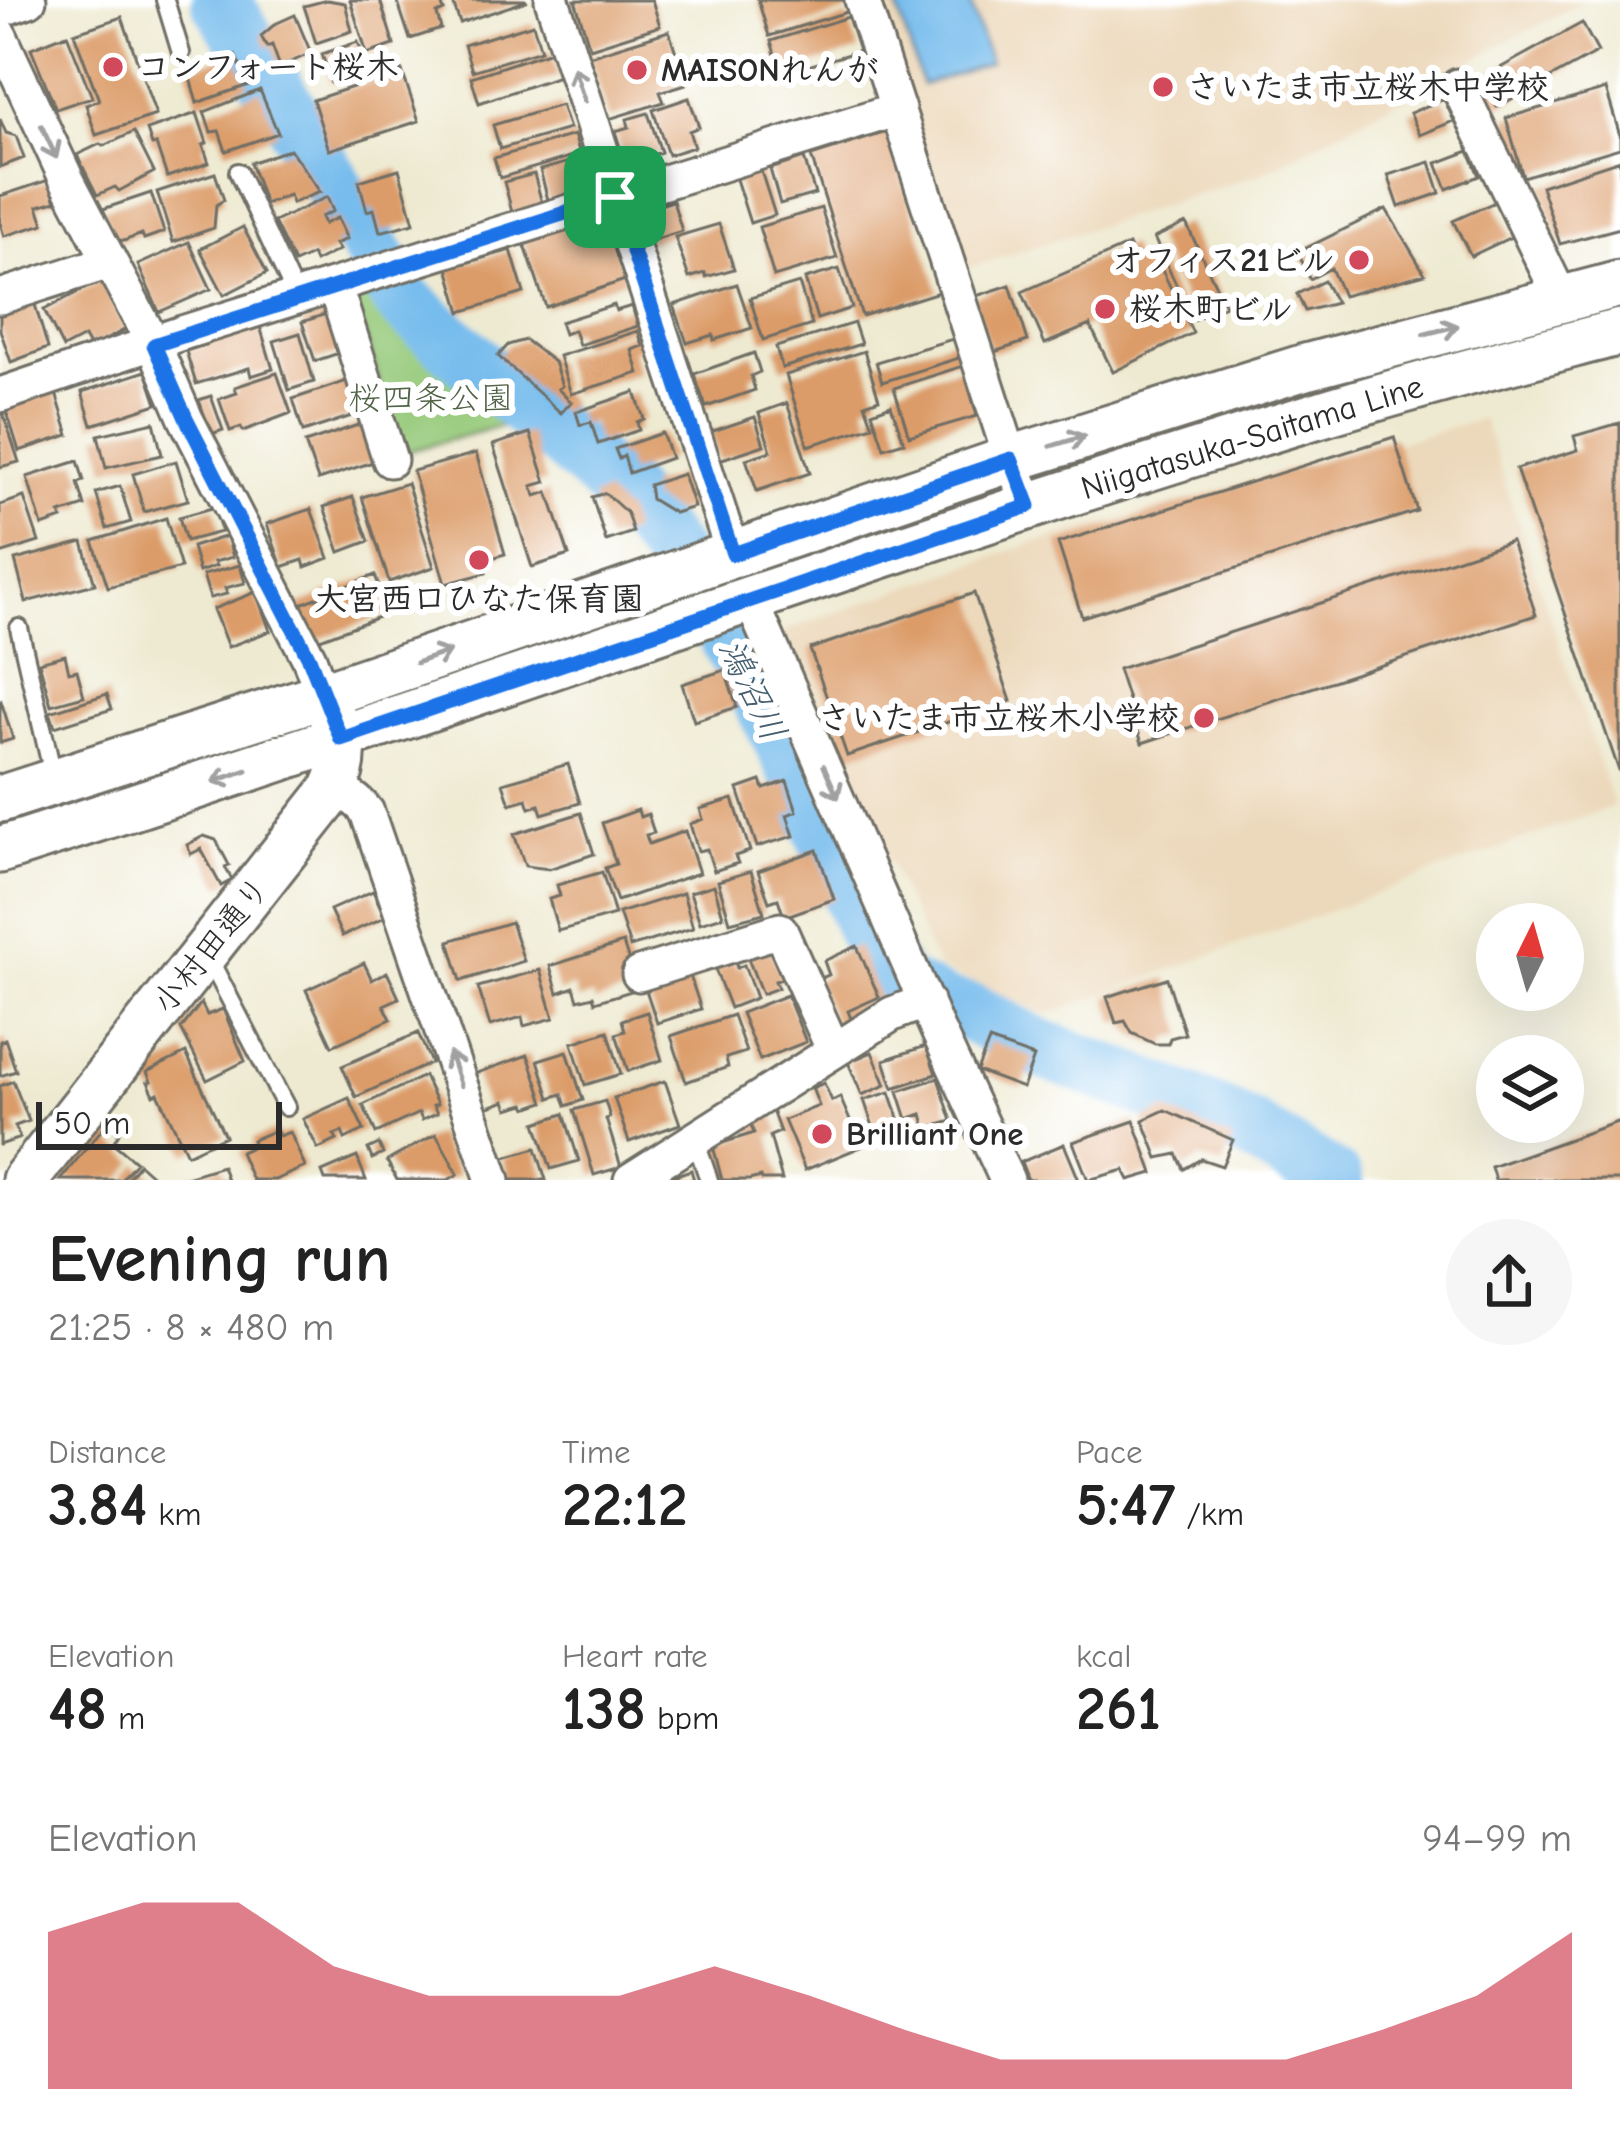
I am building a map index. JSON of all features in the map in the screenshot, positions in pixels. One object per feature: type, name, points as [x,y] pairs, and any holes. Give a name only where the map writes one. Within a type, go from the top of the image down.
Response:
[{"type":"main road","name":"Niigatasuka-Saitama Line","points":[[0,799],[323,695],[1011,459],[1302,368],[1620,284]]},
{"type":"main road","name":"Niigatasuka-Saitama Line","points":[[0,850],[1029,506],[1317,415],[1620,332]]},
{"type":"main road","points":[[323,695],[341,739]]},
{"type":"main road","name":"小村田通り","points":[[26,1180],[333,790],[342,772],[341,739]]},
{"type":"street","points":[[0,10],[29,0]]},
{"type":"street","points":[[552,0],[726,557]]},
{"type":"street","points":[[862,0],[1029,506]]},
{"type":"street","points":[[0,36],[67,180],[309,658],[323,695]]},
{"type":"street","points":[[1458,86],[1562,300]]},
{"type":"street","points":[[0,395],[898,109]]},
{"type":"street","points":[[0,298],[109,262]]},
{"type":"street","points":[[344,284],[390,460]]},
{"type":"street","points":[[743,601],[1006,1180]]},
{"type":"street","points":[[333,790],[359,801],[367,812],[494,1180]]},
{"type":"street","points":[[639,974],[780,930],[834,1051]]},
{"type":"street","points":[[631,1180],[892,1014],[926,1001]]},
{"type":"lane","points":[[164,0],[182,52]]},
{"type":"lane","points":[[238,172],[297,299]]},
{"type":"lane","points":[[19,628],[55,781]]},
{"type":"lane","points":[[205,951],[286,1107]]},
{"type":"lane","points":[[695,1139],[709,1180]]},
{"type":"shaded area","name":"さいたま市立桜木中学校","points":[[876,0],[1585,0],[1260,174],[960,271]]},
{"type":"shaded area","name":"さいたま市立桜木小学校","points":[[1483,419],[1614,806],[1048,1015],[938,969],[784,631],[1030,544]]},
{"type":"green space","name":"桜四条公園","points":[[384,282],[398,310],[527,419],[402,453],[352,295]]},
{"type":"water","points":[[895,0],[969,0],[990,63],[922,85]]},
{"type":"building","points":[[327,0],[345,3],[352,31],[316,43],[304,6]]},
{"type":"building","points":[[350,0],[380,0],[394,45],[367,54]]},
{"type":"building","points":[[397,0],[440,0],[444,11],[437,14],[441,29],[410,39]]},
{"type":"building","points":[[452,0],[525,0],[526,1],[460,23]]},
{"type":"building","points":[[575,0],[652,0],[660,26],[590,48]]},
{"type":"building","points":[[758,0],[844,0],[847,12],[769,36]]},
{"type":"building","points":[[295,15],[311,53],[280,67],[272,45],[267,47],[261,36]]},
{"type":"building","name":"コンフォート桜木","points":[[122,17],[156,115],[96,135],[86,105],[99,100],[74,33]]},
{"type":"building","points":[[848,17],[859,51],[781,74],[771,41]]},
{"type":"building","points":[[1582,23],[1598,52],[1497,107],[1480,79]]},
{"type":"building","points":[[533,24],[541,50],[472,71],[464,45]]},
{"type":"building","name":"MAISONれんが","points":[[669,31],[686,84],[660,92],[664,102],[609,119],[589,56]]},
{"type":"building","points":[[67,34],[92,97],[56,109],[31,48]]},
{"type":"building","points":[[358,42],[368,71],[331,83],[322,54]]},
{"type":"building","points":[[551,51],[559,76],[479,103],[471,77]]},
{"type":"building","points":[[235,55],[249,85],[197,103],[187,67]]},
{"type":"building","points":[[402,71],[419,121],[329,150],[313,100]]},
{"type":"building","points":[[1606,89],[1620,148],[1523,177],[1506,118]]},
{"type":"building","points":[[260,90],[278,133],[226,151],[219,131],[211,132],[204,112]]},
{"type":"building","points":[[689,98],[699,127],[689,131],[694,147],[668,155],[653,110]]},
{"type":"building","points":[[1444,99],[1454,121],[1420,135],[1410,113]]},
{"type":"building","points":[[561,105],[569,129],[500,149],[493,125]]},
{"type":"building","points":[[197,113],[209,163],[167,177],[147,130]]},
{"type":"building","points":[[648,113],[661,152],[647,157],[649,163],[627,170],[615,131],[629,127],[627,119]]},
{"type":"building","points":[[0,119],[6,133],[16,136],[24,158],[0,167]]},
{"type":"building","points":[[134,132],[154,172],[119,191],[115,187],[97,195],[77,155]]},
{"type":"building","points":[[887,132],[939,292],[862,316],[811,156]]},
{"type":"building","points":[[574,135],[580,154],[500,178],[494,158]]},
{"type":"building","points":[[290,149],[320,192],[292,203],[289,195],[265,204],[250,163]]},
{"type":"building","points":[[1469,151],[1479,176],[1447,189],[1437,163]]},
{"type":"building","points":[[584,158],[592,188],[548,200],[540,170]]},
{"type":"building","points":[[804,158],[815,194],[780,204],[770,169]]},
{"type":"building","points":[[1620,160],[1620,228],[1560,244],[1541,186]]},
{"type":"building","points":[[1430,162],[1440,193],[1399,207],[1388,175]]},
{"type":"building","points":[[760,168],[775,215],[750,223],[735,176]]},
{"type":"building","points":[[399,169],[414,223],[380,232],[374,209],[367,211],[359,181]]},
{"type":"building","points":[[215,173],[224,200],[216,205],[214,228],[173,242],[157,192]]},
{"type":"building","points":[[534,174],[543,207],[513,215],[504,182]]},
{"type":"building","points":[[49,180],[56,201],[38,206],[44,224],[4,236],[0,196]]},
{"type":"building","points":[[151,193],[164,232],[144,239],[142,234],[124,241],[115,239],[103,209]]},
{"type":"building","points":[[327,197],[333,211],[321,217],[324,224],[337,218],[347,239],[335,244],[339,250],[315,262],[312,255],[294,263],[274,222]]},
{"type":"building","points":[[673,201],[682,231],[647,242],[637,212]]},
{"type":"building","points":[[1495,202],[1511,237],[1471,256],[1453,221]]},
{"type":"building","points":[[821,208],[837,258],[774,277],[759,227]]},
{"type":"building","name":"オフィス21ビル","points":[[1386,209],[1425,274],[1343,296],[1331,268],[1310,279],[1298,252]]},
{"type":"building","points":[[602,211],[625,280],[546,307],[522,237]]},
{"type":"building","points":[[1186,223],[1225,305],[1193,320],[1154,238]]},
{"type":"building","points":[[719,224],[734,269],[689,278],[675,237]]},
{"type":"building","points":[[243,227],[267,273],[224,295],[200,249]]},
{"type":"building","points":[[189,242],[211,289],[159,312],[138,265]]},
{"type":"building","name":"桜木町ビル","points":[[1129,245],[1135,260],[1153,252],[1193,333],[1113,372],[1090,325],[1045,344],[1022,292]]},
{"type":"building","points":[[511,250],[524,293],[461,312],[448,268]]},
{"type":"building","points":[[839,269],[852,308],[817,319],[805,279]]},
{"type":"building","points":[[101,280],[126,329],[90,348],[84,337],[63,348],[44,310]]},
{"type":"building","points":[[1324,281],[1336,303],[1305,311],[1297,294]]},
{"type":"building","points":[[799,283],[812,325],[763,340],[750,298]]},
{"type":"building","points":[[737,284],[752,328],[687,343],[674,305]]},
{"type":"building","points":[[1010,285],[1028,341],[991,353],[973,297]]},
{"type":"building","points":[[33,298],[48,348],[11,362],[0,330],[0,310]]},
{"type":"building","points":[[614,305],[616,311],[632,306],[638,326],[579,345],[574,330],[564,334],[560,322]]},
{"type":"building","points":[[329,313],[342,352],[315,361],[302,322]]},
{"type":"building","points":[[259,323],[273,369],[251,376],[249,368],[196,384],[186,351]]},
{"type":"building","points":[[854,323],[861,344],[782,368],[776,347]]},
{"type":"building","points":[[638,331],[643,346],[632,350],[639,373],[571,394],[559,356]]},
{"type":"building","points":[[300,333],[314,382],[289,390],[274,341]]},
{"type":"building","points":[[956,338],[962,357],[882,382],[876,362]]},
{"type":"building","points":[[525,340],[554,362],[562,386],[558,389],[571,402],[561,413],[498,356],[508,345]]},
{"type":"building","points":[[864,351],[879,399],[865,404],[873,426],[808,446],[786,375]]},
{"type":"building","points":[[754,353],[760,372],[751,376],[755,390],[706,407],[694,374]]},
{"type":"building","points":[[963,366],[977,416],[909,436],[894,388]]},
{"type":"building","points":[[146,371],[157,404],[92,425],[82,392]]},
{"type":"building","points":[[277,373],[291,413],[243,431],[241,427],[230,431],[219,399],[237,393],[235,387]]},
{"type":"building","points":[[350,380],[361,413],[303,432],[293,399]]},
{"type":"building","points":[[55,390],[69,435],[19,451],[5,406]]},
{"type":"building","points":[[635,392],[644,419],[637,422],[639,430],[598,444],[591,422],[580,425],[576,412]]},
{"type":"building","points":[[211,396],[223,430],[211,434],[199,400]]},
{"type":"building","points":[[787,403],[810,473],[757,491],[746,459],[771,451],[759,413]]},
{"type":"building","points":[[0,404],[19,462],[0,467]]},
{"type":"building","points":[[891,405],[904,442],[884,448],[872,412]]},
{"type":"building","points":[[755,417],[764,445],[719,460],[710,432]]},
{"type":"building","points":[[154,422],[162,455],[106,468],[98,435]]},
{"type":"building","points":[[367,422],[379,460],[318,480],[305,443]]},
{"type":"building","points":[[1620,423],[1619,771],[1516,469],[1578,450],[1574,436]]},
{"type":"building","points":[[530,433],[546,482],[532,486],[536,496],[548,492],[569,555],[532,567],[493,445]]},
{"type":"building","points":[[662,433],[671,458],[629,473],[624,456],[619,459],[615,449]]},
{"type":"building","points":[[1394,437],[1417,511],[1082,617],[1058,543]]},
{"type":"building","points":[[476,453],[505,554],[482,561],[486,573],[445,584],[413,471]]},
{"type":"building","points":[[78,461],[85,506],[42,526],[27,477]]},
{"type":"building","points":[[176,461],[188,500],[144,512],[133,474]]},
{"type":"building","points":[[683,474],[694,507],[674,513],[651,499],[649,485]]},
{"type":"building","points":[[407,483],[434,567],[389,582],[362,497]]},
{"type":"building","points":[[120,486],[131,522],[107,529],[96,493]]},
{"type":"building","points":[[605,493],[627,513],[633,532],[606,541],[592,497]]},
{"type":"building","points":[[24,497],[39,542],[0,554],[0,505]]},
{"type":"building","points":[[353,497],[369,541],[340,552],[324,507]]},
{"type":"building","points":[[215,507],[221,532],[186,541],[179,517]]},
{"type":"building","points":[[311,509],[329,558],[305,567],[303,560],[282,567],[267,524]]},
{"type":"building","points":[[166,518],[181,568],[108,587],[93,541]]},
{"type":"building","points":[[227,536],[233,557],[199,572],[192,547]]},
{"type":"building","points":[[1511,541],[1536,615],[1142,743],[1118,669]]},
{"type":"building","points":[[83,542],[95,584],[26,602],[15,560]]},
{"type":"building","points":[[240,565],[245,583],[210,598],[203,575]]},
{"type":"building","points":[[375,575],[389,613],[312,642],[298,605]]},
{"type":"building","points":[[256,592],[270,631],[228,647],[213,609]]},
{"type":"building","points":[[974,593],[1011,701],[847,756],[810,649]]},
{"type":"building","points":[[65,655],[69,672],[77,670],[84,696],[51,705],[39,662]]},
{"type":"building","points":[[725,670],[737,707],[694,721],[682,684]]},
{"type":"building","points":[[107,694],[112,709],[55,727],[50,712]]},
{"type":"building","points":[[0,702],[13,739],[0,743]]},
{"type":"building","points":[[568,764],[580,803],[542,814],[539,805],[530,808],[527,799],[510,804],[503,783]]},
{"type":"building","points":[[761,781],[764,789],[787,781],[797,811],[787,815],[794,836],[757,847],[738,789]]},
{"type":"building","points":[[733,799],[750,851],[735,856],[738,863],[714,871],[707,849],[698,851],[690,824],[703,819],[700,809]]},
{"type":"building","points":[[638,810],[640,817],[648,814],[654,833],[646,835],[649,844],[685,831],[699,873],[617,901],[605,868],[616,864],[602,823]]},
{"type":"building","points":[[581,813],[594,854],[549,869],[525,866],[514,834]]},
{"type":"building","points":[[204,836],[216,840],[229,865],[225,867],[232,880],[221,886],[201,849],[191,854],[187,845]]},
{"type":"building","points":[[817,850],[834,899],[784,917],[778,899],[769,902],[758,871]]},
{"type":"building","points":[[751,871],[764,913],[730,922],[718,881]]},
{"type":"building","points":[[602,872],[615,915],[558,931],[549,899],[560,896],[557,885]]},
{"type":"building","points":[[714,885],[723,916],[700,923],[690,892]]},
{"type":"building","points":[[373,891],[385,917],[342,936],[330,910]]},
{"type":"building","points":[[683,893],[693,928],[630,947],[619,913]]},
{"type":"building","points":[[511,922],[524,961],[461,981],[449,941]]},
{"type":"building","points":[[623,943],[638,989],[595,1002],[593,996],[578,1000],[574,987],[558,993],[550,966]]},
{"type":"building","points":[[857,946],[879,997],[848,1011],[852,1021],[836,1027],[816,980],[829,975],[824,961]]},
{"type":"building","points":[[770,948],[782,979],[775,981],[778,988],[762,994],[747,956]]},
{"type":"building","points":[[735,962],[737,968],[744,965],[756,998],[730,1008],[715,969]]},
{"type":"building","points":[[364,963],[372,980],[387,972],[399,998],[384,1005],[391,1019],[332,1046],[306,990]]},
{"type":"building","points":[[540,970],[554,1018],[524,1026],[522,1017],[490,1026],[478,987]]},
{"type":"building","points":[[690,976],[701,1009],[657,1023],[646,990]]},
{"type":"building","points":[[1167,978],[1185,1034],[1170,1038],[1168,1044],[1155,1044],[1132,1033],[1125,1021],[1116,1023],[1107,997]]},
{"type":"building","points":[[787,995],[806,1042],[760,1060],[741,1013]]},
{"type":"building","points":[[201,1003],[207,1015],[223,1009],[245,1061],[207,1080],[181,1029]]},
{"type":"building","points":[[647,1012],[662,1060],[628,1071],[616,1034],[625,1031],[622,1020]]},
{"type":"building","points":[[733,1015],[746,1052],[726,1058],[728,1067],[686,1082],[671,1036]]},
{"type":"building","points":[[608,1031],[621,1074],[585,1085],[572,1043]]},
{"type":"building","points":[[418,1033],[431,1063],[356,1097],[342,1066]]},
{"type":"building","points":[[5,1039],[16,1071],[0,1076],[0,1041]]},
{"type":"building","points":[[989,1041],[1034,1057],[1023,1088],[977,1071]]},
{"type":"building","points":[[926,1046],[936,1074],[893,1088],[884,1060]]},
{"type":"building","points":[[567,1051],[583,1100],[566,1106],[562,1094],[550,1098],[538,1060]]},
{"type":"building","points":[[872,1052],[886,1085],[862,1095],[848,1062]]},
{"type":"building","points":[[186,1053],[225,1136],[187,1154],[158,1093],[154,1095],[147,1072]]},
{"type":"building","points":[[528,1055],[544,1102],[508,1109],[505,1101],[486,1108],[474,1074]]},
{"type":"building","points":[[424,1076],[437,1113],[422,1120],[419,1113],[376,1133],[363,1105]]},
{"type":"building","points":[[938,1078],[952,1121],[926,1129],[922,1114],[907,1119],[898,1091]]},
{"type":"building","points":[[13,1081],[29,1121],[15,1126],[20,1138],[0,1145],[0,1086]]},
{"type":"building","points":[[665,1081],[680,1124],[629,1142],[614,1098]]},
{"type":"building","name":"Brilliant One","points":[[824,1083],[832,1101],[840,1097],[861,1147],[805,1170],[784,1120],[819,1106],[812,1088]]},
{"type":"building","points":[[890,1092],[900,1121],[913,1135],[905,1146],[891,1134],[877,1138],[864,1100]]},
{"type":"building","points":[[349,1098],[364,1130],[345,1139],[342,1132],[334,1135],[337,1140],[318,1149],[303,1119]]},
{"type":"building","points":[[605,1101],[621,1167],[594,1175],[574,1110]]},
{"type":"building","points":[[771,1108],[780,1132],[770,1136],[782,1180],[722,1180],[713,1146],[754,1133],[749,1122]]},
{"type":"building","points":[[1165,1110],[1233,1140],[1222,1166],[1201,1159],[1184,1169],[1177,1154],[1158,1158],[1143,1120]]},
{"type":"building","points":[[564,1114],[579,1161],[551,1169],[536,1123]]},
{"type":"building","points":[[1134,1121],[1153,1173],[1129,1180],[1124,1170],[1088,1180],[1073,1142]]},
{"type":"building","points":[[1620,1121],[1620,1180],[1495,1180],[1491,1167],[1558,1143],[1584,1143],[1584,1134]]},
{"type":"building","points":[[107,1123],[119,1133],[113,1143],[136,1162],[121,1180],[60,1180]]},
{"type":"building","points":[[276,1130],[279,1136],[290,1132],[305,1167],[275,1180],[252,1180],[240,1152],[254,1146],[252,1140]]},
{"type":"building","points":[[436,1134],[458,1174],[448,1180],[397,1180],[387,1161]]},
{"type":"building","points":[[379,1144],[383,1154],[372,1159],[368,1149]]},
{"type":"building","points":[[1064,1144],[1079,1180],[1028,1180],[1021,1162]]},
{"type":"building","points":[[536,1148],[546,1180],[509,1180],[502,1158]]},
{"type":"building","points":[[357,1157],[366,1180],[325,1180],[322,1172]]},
{"type":"building","points":[[139,1164],[157,1180],[126,1180]]},
{"type":"building","points":[[222,1166],[227,1180],[179,1180],[179,1179]]},
{"type":"building","points":[[691,1170],[694,1180],[664,1180],[664,1179]]},
{"type":"waterway","name":"鴻沼川","points":[[221,0],[403,301],[623,493],[711,605],[776,726],[866,930],[896,985],[947,1008],[971,1013],[1039,1048],[1248,1129],[1333,1180]]},
{"type":"place","name":"コンフォート桜木","points":[[113,67]]},
{"type":"place","name":"MAISONれんが","points":[[637,70]]},
{"type":"place","name":"さいたま市立桜木中学校","points":[[1163,87]]},
{"type":"place","name":"オフィス21ビル","points":[[1359,260]]},
{"type":"place","name":"桜木町ビル","points":[[1105,309]]},
{"type":"place","name":"大宮西口ひなた保育園","points":[[479,560]]},
{"type":"place","name":"さいたま市立桜木小学校","points":[[1204,718]]},
{"type":"place","name":"Brilliant One","points":[[822,1134]]},
{"type":"route","points":[[615,197],[733,554],[1011,459],[1029,506],[341,739],[309,658],[186,418],[154,345],[615,197]]}]
